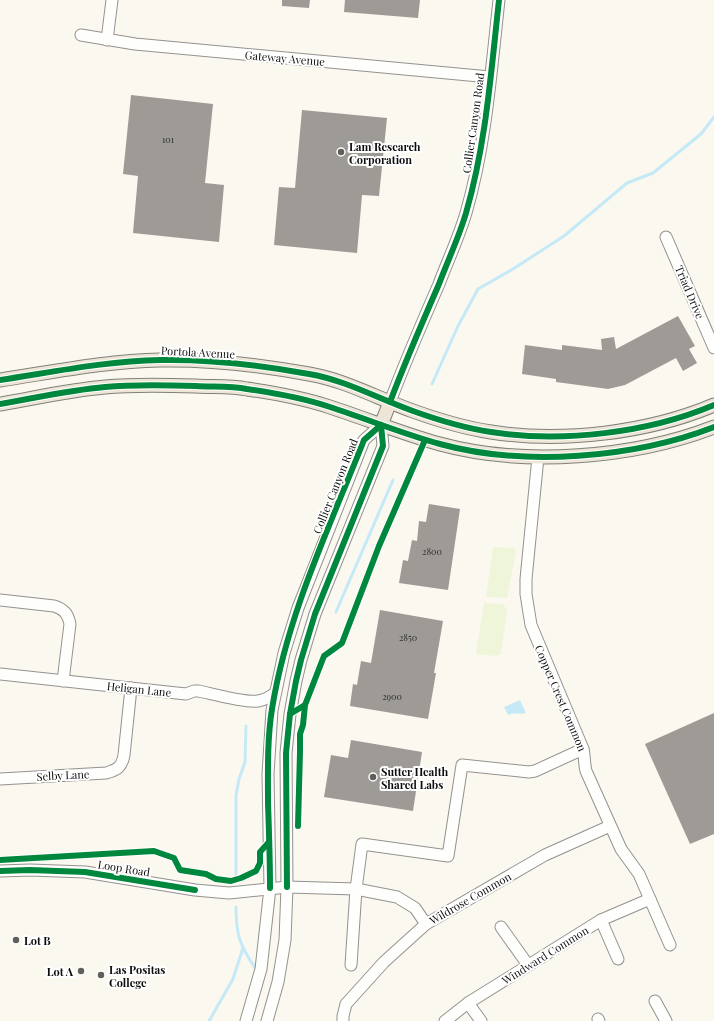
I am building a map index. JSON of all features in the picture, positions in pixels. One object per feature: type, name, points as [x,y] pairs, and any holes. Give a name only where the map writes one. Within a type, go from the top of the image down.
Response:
[{"type":"main road","name":"Portola Avenue","points":[[0,380],[100,364],[160,360],[222,362],[280,369],[313,375],[338,382],[412,411],[469,428],[506,434],[539,436],[586,434],[636,429],[682,417],[714,405]]},
{"type":"main road","points":[[0,404],[74,391],[132,385],[245,389],[313,402],[413,436],[464,450],[512,457],[538,457],[613,452],[689,436],[714,427]]},
{"type":"main road","name":"Collier Canyon Road","points":[[381,425],[390,402]]},
{"type":"street","points":[[107,40],[112,0]]},
{"type":"street","name":"Collier Canyon Road","points":[[390,402],[466,215],[480,157],[499,0]]},
{"type":"street","name":"Gateway Avenue","points":[[81,35],[135,44],[490,77]]},
{"type":"street","name":"Triad Drive","points":[[666,237],[714,348]]},
{"type":"street","name":"Collier Canyon Road","points":[[246,1021],[261,969],[270,888],[268,766],[272,710],[275,693],[290,632],[306,585],[364,440],[381,425]]},
{"type":"street","name":"Collier Canyon Road","points":[[267,1021],[278,982],[285,940],[287,887],[286,753],[290,714],[296,681],[315,614],[383,446],[381,425]]},
{"type":"street","name":"Copper Crest Common","points":[[538,457],[526,579],[527,609],[531,625],[583,749],[586,771],[623,854],[639,874],[670,945]]},
{"type":"street","points":[[0,600],[54,606],[61,608],[66,612],[70,624],[63,681]]},
{"type":"street","name":"Heligan Lane","points":[[0,674],[186,694],[199,691],[249,701],[257,701],[267,698],[275,693]]},
{"type":"street","name":"Selby Lane","points":[[0,779],[106,773],[115,771],[123,763],[131,688]]},
{"type":"street","points":[[351,965],[356,889],[362,844],[448,856],[462,765],[528,772],[535,771],[583,749]]},
{"type":"street","name":"Wildrose Common","points":[[343,1021],[346,1004],[384,962],[426,924],[545,855],[610,826]]},
{"type":"street","name":"Loop Road","points":[[0,871],[30,870],[85,872],[196,890],[229,893],[287,887],[356,889],[397,897],[415,908],[426,924]]},
{"type":"street","name":"Windward Common","points":[[445,1021],[468,1003],[601,920],[650,899]]},
{"type":"street","points":[[601,920],[618,959]]},
{"type":"street","points":[[501,927],[528,965]]},
{"type":"street","points":[[656,1001],[666,1021]]},
{"type":"street","points":[[468,1003],[481,1021]]},
{"type":"green space","points":[[493,547],[513,548],[516,551],[507,598],[486,597]]},
{"type":"green space","points":[[484,603],[503,604],[507,610],[501,654],[496,656],[476,654]]},
{"type":"water","points":[[520,700],[526,713],[508,715],[504,707]]},
{"type":"building","points":[[282,0],[310,0],[309,8],[282,6]]},
{"type":"building","points":[[345,0],[420,0],[418,18],[344,12]]},
{"type":"building","points":[[131,95],[213,104],[205,183],[224,185],[219,242],[133,233],[138,176],[123,174]]},
{"type":"building","name":"Lam Research Corporation","points":[[302,110],[387,118],[379,196],[362,195],[357,253],[274,245],[279,187],[295,188]]},
{"type":"building","points":[[678,316],[695,346],[689,349],[697,363],[683,371],[676,358],[625,385],[608,389],[556,382],[556,379],[522,374],[525,345],[562,350],[562,345],[602,350],[601,339],[614,337],[616,349]]},
{"type":"building","points":[[429,504],[460,509],[448,590],[399,583],[403,560],[408,561],[412,540],[417,541],[419,521],[426,522]]},
{"type":"building","points":[[380,610],[443,621],[428,719],[350,706],[353,684],[357,685],[361,661],[371,663]]},
{"type":"building","points":[[714,713],[714,834],[690,844],[645,744]]},
{"type":"building","name":"Sutter Health Shared Labs","points":[[351,740],[422,752],[413,811],[324,797],[331,755],[348,758]]},
{"type":"waterway","points":[[432,384],[458,326],[478,289],[513,269],[564,236],[627,183],[653,173],[701,134],[714,117]]},
{"type":"waterway","points":[[336,612],[393,480]]},
{"type":"waterway","points":[[236,876],[236,796],[239,779],[245,762],[246,726]]},
{"type":"waterway","points":[[236,907],[237,926],[240,940],[255,968]]},
{"type":"waterway","points":[[209,1021],[233,979],[243,948]]},
{"type":"cycle path","points":[[390,402],[457,240],[466,213],[473,187],[483,134],[499,0]]},
{"type":"cycle path","points":[[0,380],[120,362],[197,360],[235,363],[322,377],[349,385],[400,406],[451,423],[491,432],[518,435],[575,436],[633,429],[661,423],[714,405]]},
{"type":"cycle path","points":[[0,404],[52,394],[116,386],[162,385],[235,387],[310,401],[440,444],[473,451],[543,457],[578,456],[649,446],[683,438],[714,427]]},
{"type":"cycle path","points":[[287,887],[286,753],[290,714],[296,681],[315,614],[383,446],[381,425]]},
{"type":"cycle path","points":[[270,888],[268,803],[269,744],[270,721],[279,674],[298,606],[323,539],[364,440],[381,425]]},
{"type":"cycle path","points":[[290,714],[305,705],[324,656],[342,643],[379,546],[425,440]]},
{"type":"cycle path","points":[[298,826],[300,734],[303,725],[305,705]]},
{"type":"cycle path","points":[[0,860],[154,851],[174,858],[180,870],[206,874],[216,879],[231,881],[256,871],[260,863],[260,852],[269,842]]},
{"type":"cycle path","points":[[0,871],[30,870],[85,872],[195,890]]},
{"type":"place","name":"Lam Research Corporation","points":[[341,152]]},
{"type":"place","name":"Sutter Health Shared Labs","points":[[373,777]]},
{"type":"place","name":"Lot B","points":[[16,940]]},
{"type":"place","name":"Lot A","points":[[81,971]]},
{"type":"place","name":"Las Positas College","points":[[101,975]]}]
